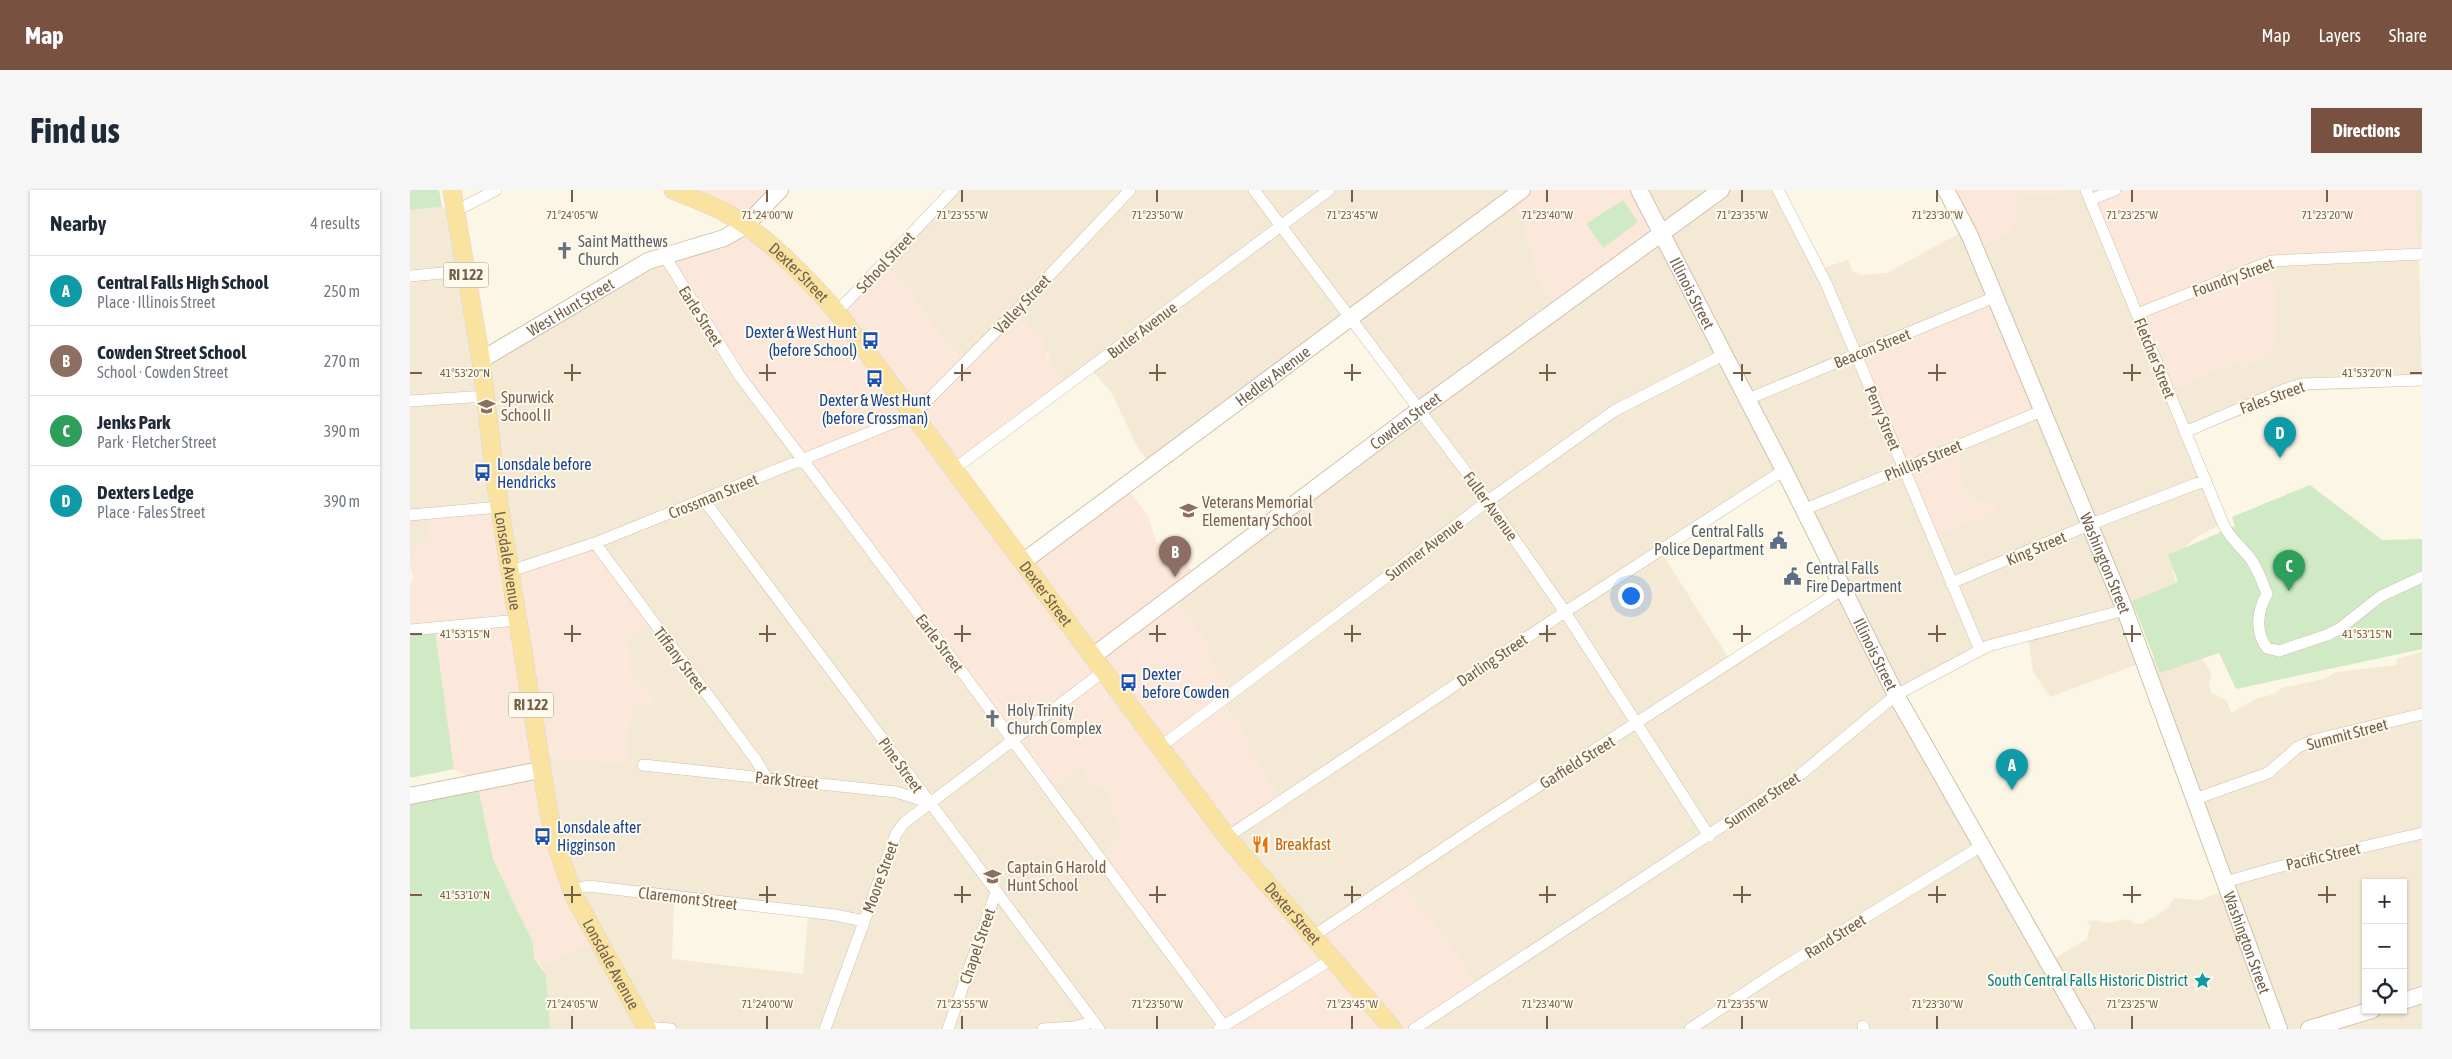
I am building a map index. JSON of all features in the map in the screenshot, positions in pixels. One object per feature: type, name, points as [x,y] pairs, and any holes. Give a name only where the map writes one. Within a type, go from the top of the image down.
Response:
[{"type":"main road","name":"Lonsdale Avenue","points":[[452,190],[481,360],[500,507],[540,770],[556,844],[572,890],[647,1028]]},
{"type":"main road","name":"Dexter Street","points":[[673,190],[726,213],[745,226],[775,250],[837,312],[1024,561],[1227,837],[1393,1029]]},
{"type":"street","points":[[456,211],[496,190]]},
{"type":"street","name":"West Hunt Street","points":[[481,360],[648,261],[724,238],[745,226],[780,190]]},
{"type":"street","name":"School Street","points":[[837,312],[953,190]]},
{"type":"street","name":"Valley Street","points":[[913,415],[1013,314],[1130,190]]},
{"type":"street","name":"Fuller Avenue","points":[[1254,190],[1488,501],[1565,612],[1709,836]]},
{"type":"street","name":"Butler Avenue","points":[[954,469],[1329,190]]},
{"type":"street","name":"Hedley Avenue","points":[[1024,561],[1522,190]]},
{"type":"street","name":"Illinois Street","points":[[1639,190],[1748,399],[1896,695],[2086,1029]]},
{"type":"street","name":"Cowden Street","points":[[1093,656],[1419,410],[1721,190]]},
{"type":"street","name":"Perry Street","points":[[1778,190],[1826,283],[1980,650]]},
{"type":"street","name":"Washington Street","points":[[1946,190],[1970,236],[2125,610],[2196,798],[2279,1029]]},
{"type":"street","points":[[2088,195],[2114,190]]},
{"type":"street","name":"Fletcher Street","points":[[2088,195],[2224,526],[2261,576],[2267,594],[2260,610],[2260,633],[2267,648],[2273,651],[2283,650],[2326,636],[2340,629],[2382,596],[2422,578]]},
{"type":"street","name":"Foundry Street","points":[[2137,314],[2271,260],[2422,254]]},
{"type":"street","name":"Earle Street","points":[[664,255],[739,376],[1011,740],[1222,1028]]},
{"type":"street","points":[[410,276],[465,271]]},
{"type":"street","name":"Beacon Street","points":[[1748,399],[1995,297]]},
{"type":"street","name":"Sumner Avenue","points":[[1160,747],[1488,501],[1614,411],[1725,354]]},
{"type":"street","name":"Fales Street","points":[[2185,432],[2283,390],[2302,384],[2422,380]]},
{"type":"street","points":[[410,401],[486,396]]},
{"type":"street","name":"Phillips Street","points":[[1803,510],[2042,411]]},
{"type":"street","name":"Crossman Street","points":[[511,571],[595,543],[913,415]]},
{"type":"street","name":"Darling Street","points":[[1227,837],[1565,612],[1784,470]]},
{"type":"street","name":"King Street","points":[[1951,583],[2089,525],[2206,480]]},
{"type":"street","name":"Pine Street","points":[[704,500],[1096,1025]]},
{"type":"street","points":[[410,515],[500,507]]},
{"type":"street","name":"Tiffany Street","points":[[595,543],[756,760],[766,777]]},
{"type":"street","name":"Garfield Street","points":[[1312,937],[1480,824],[1843,589]]},
{"type":"street","name":"Summer Street","points":[[1414,1029],[1801,774],[1896,695],[1980,650],[2125,610]]},
{"type":"street","points":[[410,630],[517,620]]},
{"type":"street","name":"Moore Street","points":[[825,1029],[896,834],[904,823],[928,802],[1104,671]]},
{"type":"street","name":"Summit Street","points":[[2196,798],[2268,773],[2298,747],[2309,742],[2422,714]]},
{"type":"street","name":"Park Street","points":[[643,764],[896,792],[928,802]]},
{"type":"street","points":[[410,796],[540,770]]},
{"type":"street","name":"Pacific Street","points":[[2225,882],[2278,866],[2422,833]]},
{"type":"street","name":"Rand Street","points":[[1690,1029],[1784,967],[1983,845]]},
{"type":"street","name":"Claremont Street","points":[[572,890],[588,886],[835,915],[864,921]]},
{"type":"street","name":"Chapel Street","points":[[948,1029],[996,892]]},
{"type":"street","points":[[1222,1028],[1332,959]]},
{"type":"street","points":[[2407,1000],[2422,995]]},
{"type":"street","points":[[2309,1029],[2362,1013]]},
{"type":"street","points":[[1043,1029],[1096,1025]]},
{"type":"street","points":[[647,1028],[671,1029]]},
{"type":"shaded area","points":[[679,190],[780,190],[743,228],[844,313],[887,267],[908,288],[945,342],[966,362],[1018,314],[1043,340],[1049,363],[1067,385],[958,469],[1019,564],[1128,489],[1149,518],[1156,542],[1176,549],[1198,579],[1174,600],[1205,640],[1215,670],[1235,693],[1223,704],[1242,731],[1249,749],[1283,801],[1231,837],[1317,941],[1403,884],[1412,899],[1432,920],[1460,959],[1465,972],[1477,990],[1420,1029],[1232,1029],[1096,857],[1122,839],[1122,826],[1112,809],[1109,791],[1095,786],[1086,778],[1081,764],[1049,790],[741,385],[712,343],[662,261],[739,227]]},
{"type":"shaded area","points":[[957,190],[1527,190],[1511,203],[1525,220],[1527,239],[1531,245],[1539,283],[1635,190],[1776,190],[1820,269],[1848,260],[1852,271],[1861,275],[1887,273],[1965,230],[1976,248],[2010,231],[2017,217],[2017,198],[2021,193],[2051,195],[2064,190],[2118,190],[2170,390],[2231,364],[2246,366],[2263,269],[2267,266],[2417,258],[2415,190],[2422,190],[2422,259],[2419,261],[2422,386],[2308,391],[2188,436],[2220,525],[2198,536],[2176,555],[2173,571],[2179,598],[2156,600],[2127,613],[2143,662],[2050,697],[2033,671],[2029,643],[2025,642],[1982,651],[1897,699],[2051,960],[2087,939],[2090,926],[2087,921],[2094,920],[2106,923],[2128,919],[2136,924],[2143,923],[2167,909],[2174,898],[2200,900],[2228,889],[2148,660],[2183,650],[2201,656],[2211,674],[2209,687],[2212,693],[2227,701],[2231,713],[2255,699],[2275,694],[2281,688],[2324,679],[2336,672],[2396,665],[2397,659],[2422,652],[2422,1029],[1420,1029],[1477,990],[1465,972],[1460,959],[1432,920],[1412,899],[1403,884],[1317,941],[1231,842],[1249,749],[1242,731],[1223,704],[1235,693],[1215,670],[1205,640],[1174,600],[1419,413],[1351,323],[1151,465],[1139,450],[1111,392],[1090,368],[1067,385],[1049,363],[1048,353],[966,362],[945,342],[908,288],[887,267]],"holes":[[[1868,352],[1961,449],[1957,475],[1970,498],[1998,506],[1979,520],[1968,521],[1956,526]],[[1781,476],[1841,590],[1731,662],[1661,552]]]},
{"type":"shaded area","points":[[1527,190],[1635,190],[1660,237],[1557,307],[1539,283],[1531,245],[1527,239],[1525,221],[1511,203]]},
{"type":"shaded area","points":[[1945,190],[2064,190],[2051,195],[2021,193],[2017,198],[2017,217],[2011,231],[1975,248]]},
{"type":"shaded area","points":[[2118,190],[2415,190],[2417,258],[2267,266],[2264,269],[2277,294],[2275,341],[2269,353],[2246,366],[2231,364],[2170,391],[2092,202]]},
{"type":"shaded area","points":[[442,207],[454,213],[478,363],[661,259],[1049,790],[1081,764],[1095,786],[1109,791],[1112,809],[1122,826],[1122,839],[1096,857],[1232,1029],[550,1029],[546,975],[540,964],[568,955],[575,897],[542,756],[626,764],[630,713],[634,705],[654,703],[651,694],[635,683],[630,671],[630,653],[625,639],[648,623],[513,573],[430,539],[419,546],[410,566],[410,210]],"holes":[[[674,900],[808,915],[803,974],[672,959]]]},
{"type":"shaded area","points":[[1996,302],[2043,414],[1991,439],[1961,450],[1957,475],[1970,498],[1999,506],[1979,520],[1968,521],[1934,538],[1858,357]]},
{"type":"shaded area","points":[[500,507],[511,570],[594,544],[648,623],[625,639],[630,653],[630,671],[635,683],[651,694],[654,703],[633,706],[630,713],[630,731],[627,736],[626,765],[542,756],[544,787],[596,942],[568,955],[540,964],[534,958],[533,943],[493,859],[477,782],[454,769],[435,632],[410,633],[410,581],[414,580],[410,566],[419,545],[430,539],[427,515]]},
{"type":"green space","points":[[410,190],[439,190],[442,207],[410,210]]},
{"type":"green space","points":[[1623,200],[1638,222],[1603,248],[1586,224]]},
{"type":"green space","points":[[2310,485],[2382,540],[2422,539],[2422,649],[2236,689],[2219,653],[2160,673],[2132,601],[2178,582],[2168,555],[2235,526],[2232,517]]},
{"type":"green space","points":[[435,631],[454,769],[410,778],[410,632]]},
{"type":"green space","points":[[477,782],[493,859],[533,943],[534,958],[546,975],[550,1029],[410,1029],[410,796]]},
{"type":"place","name":"Saint Matthews Church","points":[[564,250]]},
{"type":"place","name":"Dexter & West Hunt (before School)","points":[[871,341]]},
{"type":"place","name":"Dexter & West Hunt (before Crossman)","points":[[875,379]]},
{"type":"place","name":"Spurwick School II","points":[[487,406]]},
{"type":"place","name":"Dexters Ledge","points":[[2280,458]]},
{"type":"place","name":"Lonsdale before Hendricks","points":[[483,473]]},
{"type":"place","name":"Veterans Memorial Elementary School","points":[[1188,511]]},
{"type":"place","name":"Central Falls Police Department","points":[[1778,540]]},
{"type":"place","name":"Cowden Street School","points":[[1175,577]]},
{"type":"place","name":"Central Falls Fire Department","points":[[1792,577]]},
{"type":"place","name":"Jenks Park","points":[[2289,591]]},
{"type":"place","name":"Dexter before Cowden","points":[[1128,683]]},
{"type":"place","name":"Holy Trinity Church Complex","points":[[993,719]]},
{"type":"place","name":"Central Falls High School","points":[[2012,790]]},
{"type":"place","name":"Lonsdale after Higginson","points":[[543,836]]},
{"type":"place","name":"Breakfast","points":[[1261,844]]},
{"type":"place","name":"Captain G Harold Hunt School","points":[[993,876]]},
{"type":"place","name":"South Central Falls Historic District","points":[[2202,980]]}]
